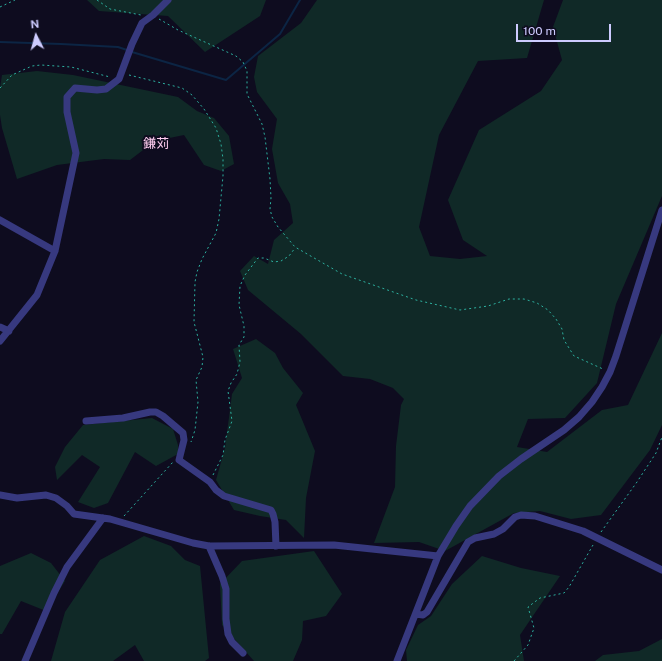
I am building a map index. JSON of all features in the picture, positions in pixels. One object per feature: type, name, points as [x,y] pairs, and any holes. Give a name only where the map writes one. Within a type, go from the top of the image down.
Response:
[{"type":"street","points":[[0,341],[37,295],[55,251],[76,154],[68,112],[67,97],[75,88],[97,90],[106,89],[120,76],[142,23],[153,15],[168,0]]},
{"type":"street","points":[[397,661],[438,556],[470,506],[499,476],[564,430],[579,417],[595,397],[610,372],[662,210]]},
{"type":"street","points":[[0,220],[55,251]]},
{"type":"street","points":[[0,327],[9,331]]},
{"type":"street","points":[[86,420],[123,418],[150,412],[156,412],[163,416],[184,433],[184,440],[179,460],[210,482],[216,490],[224,496],[271,510],[275,522],[276,546]]},
{"type":"street","points":[[0,495],[17,498],[46,495],[56,498],[67,506],[74,514],[103,518],[209,546],[334,545],[438,556]]},
{"type":"street","points":[[416,614],[423,615],[427,612],[468,542],[475,538],[494,534],[515,517],[526,514],[583,531],[662,570]]},
{"type":"street","points":[[25,661],[54,593],[67,567],[103,518]]},
{"type":"street","points":[[209,546],[222,576],[226,590],[226,620],[228,634],[232,642],[243,653]]},
{"type":"path","points":[[0,7],[15,0]]},
{"type":"path","points":[[97,0],[110,9],[142,15],[153,15],[178,30],[236,56],[243,62],[247,71],[247,94],[262,124],[265,137],[270,179],[270,209],[272,217],[278,228],[295,247],[342,274],[416,300],[460,310],[488,306],[509,299],[524,299],[537,303],[548,310],[556,318],[562,329],[564,340],[574,356],[610,372]]},
{"type":"path","points":[[0,88],[12,75],[32,66],[41,65],[71,67],[120,76],[182,88],[192,95],[204,108],[216,128],[221,144],[223,176],[219,219],[216,233],[200,266],[195,282],[194,322],[203,357],[202,368],[196,380],[198,402],[195,430],[190,446]]},
{"type":"path","points":[[210,482],[223,455],[225,440],[232,421],[228,391],[237,374],[240,362],[239,345],[244,337],[244,326],[239,305],[240,286],[244,275],[258,258],[264,258],[274,262],[281,261],[289,256],[295,247]]},
{"type":"path","points":[[514,661],[528,645],[534,628],[528,607],[540,598],[564,593],[569,587],[597,537],[656,453],[662,437]]},
{"type":"path","points":[[118,522],[174,462],[179,460]]},
{"type":"green space","points":[[87,0],[266,0],[260,16],[205,52],[168,16],[99,11]]},
{"type":"green space","points":[[317,0],[544,0],[527,58],[478,61],[439,135],[419,227],[430,256],[460,259],[487,256],[463,240],[448,200],[479,130],[541,91],[562,60],[553,27],[563,0],[662,0],[662,196],[616,304],[597,383],[565,418],[528,419],[517,447],[547,452],[602,410],[628,405],[662,333],[662,425],[650,450],[601,515],[571,519],[540,511],[514,513],[445,551],[419,542],[374,543],[395,487],[396,446],[401,405],[404,399],[393,388],[370,379],[343,376],[301,334],[248,290],[240,271],[254,256],[268,264],[274,240],[293,223],[290,204],[278,183],[272,149],[277,119],[257,92],[254,77],[258,56],[301,23]]},
{"type":"green space","points":[[37,71],[73,75],[178,97],[197,111],[214,118],[229,136],[234,164],[221,171],[204,165],[184,135],[155,141],[130,160],[104,159],[57,165],[17,179],[2,128],[0,115],[0,88],[2,75]]},
{"type":"green space","points":[[256,339],[275,353],[283,368],[303,393],[296,405],[315,451],[306,498],[304,538],[286,520],[234,510],[216,480],[225,448],[232,394],[242,378],[233,349]]},
{"type":"green space","points":[[152,418],[173,429],[178,445],[178,454],[156,466],[135,452],[108,503],[94,508],[78,502],[100,467],[82,455],[57,480],[55,467],[65,447],[83,425]]},
{"type":"green space","points":[[144,536],[171,546],[185,560],[200,566],[209,658],[205,661],[144,661],[135,645],[113,661],[51,661],[65,612],[100,560]]},
{"type":"green space","points":[[314,551],[342,594],[326,616],[303,621],[302,640],[293,661],[254,661],[222,625],[220,584],[242,561]]},
{"type":"green space","points":[[31,553],[51,563],[65,581],[46,611],[21,601],[2,634],[0,634],[0,566]]},
{"type":"green space","points":[[482,556],[521,568],[560,576],[520,635],[524,661],[407,661],[406,650],[418,625],[431,616],[452,584]]},
{"type":"green space","points":[[662,639],[662,661],[595,661],[603,655],[639,651]]},
{"type":"waterway","points":[[132,52],[226,80],[280,34],[300,0]]},
{"type":"waterway","points":[[0,42],[118,47],[127,50]]},
{"type":"district","name":"鎌苅","points":[[156,144]]}]
